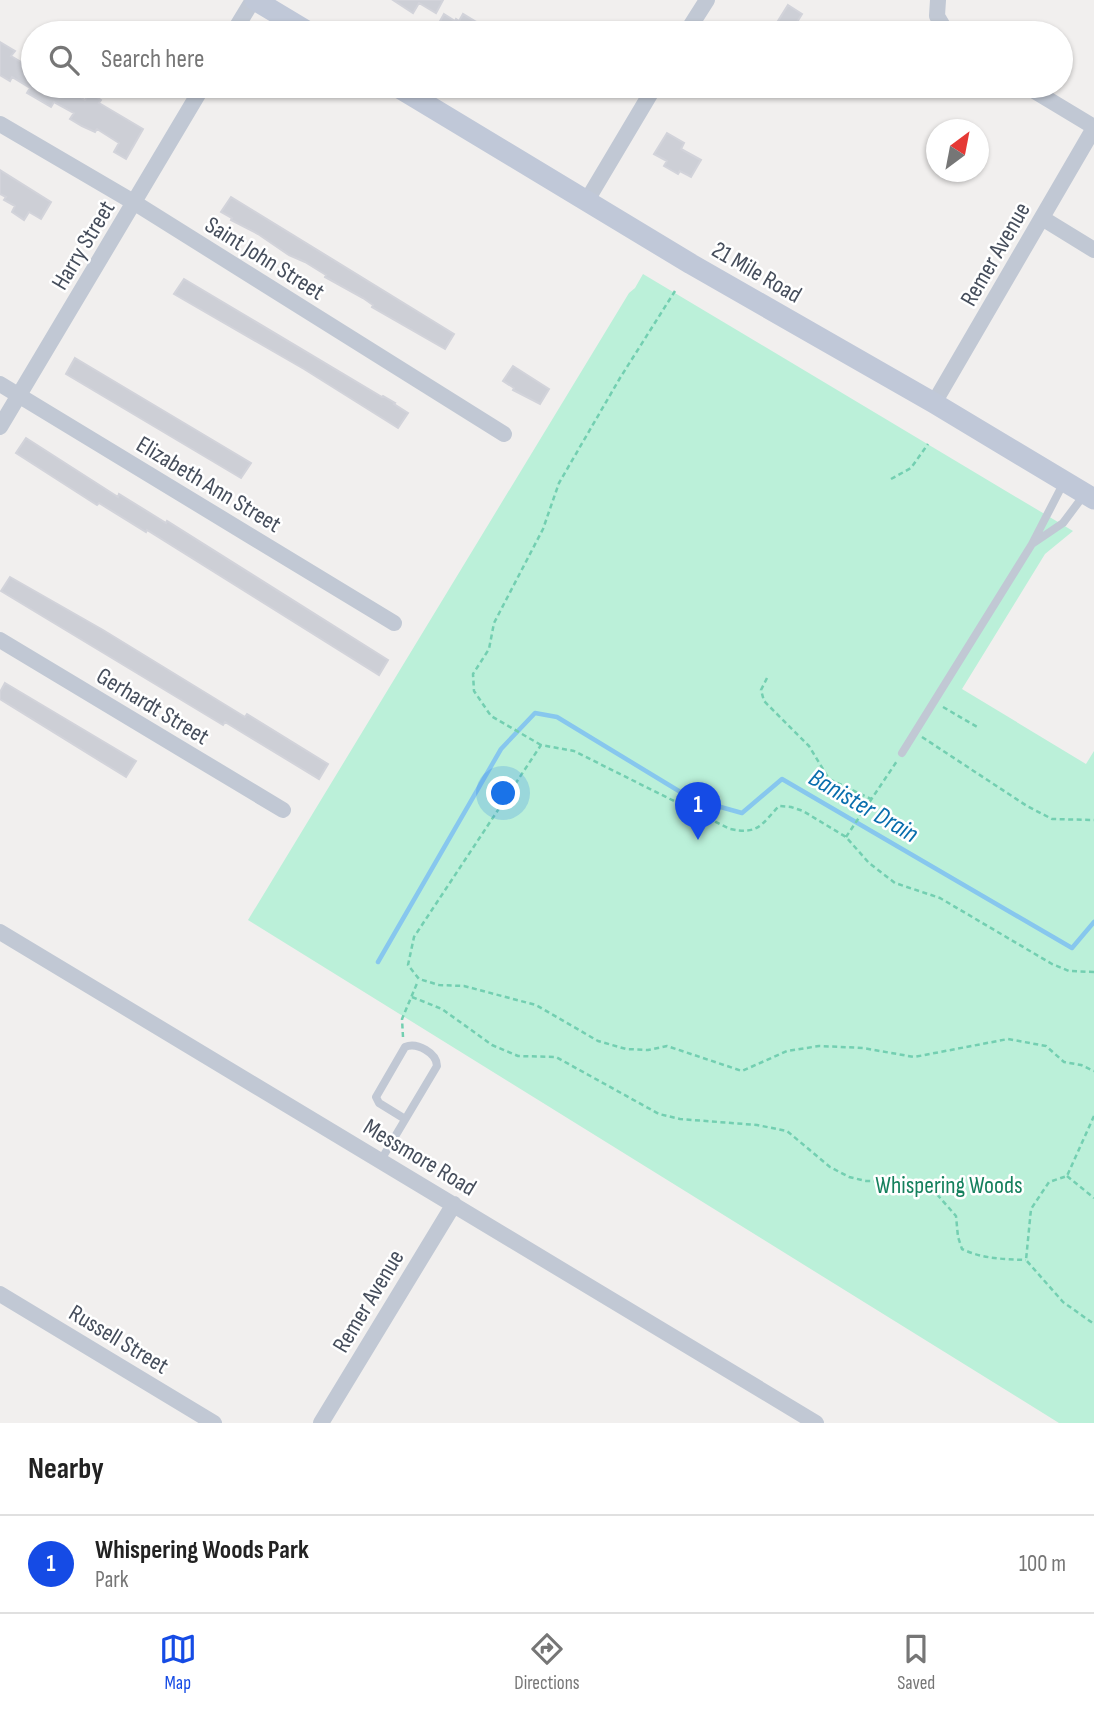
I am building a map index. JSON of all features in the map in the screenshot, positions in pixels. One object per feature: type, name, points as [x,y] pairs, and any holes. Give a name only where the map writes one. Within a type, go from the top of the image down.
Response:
[{"type":"street","points":[[241,21],[254,0],[290,21]]},
{"type":"street","points":[[694,21],[707,0]]},
{"type":"street","points":[[938,0],[937,16],[940,21]]},
{"type":"street","name":"Harry Street","points":[[0,427],[196,98]]},
{"type":"street","name":"21 Mile Road","points":[[416,98],[586,202],[1090,496]]},
{"type":"street","points":[[586,202],[648,98]]},
{"type":"street","points":[[1046,98],[1094,127]]},
{"type":"street","name":"Saint John Street","points":[[0,124],[135,203],[504,435]]},
{"type":"street","name":"Remer Avenue","points":[[934,403],[1094,127]]},
{"type":"street","points":[[1042,218],[1094,250]]},
{"type":"street","name":"Elizabeth Ann Street","points":[[0,384],[394,623]]},
{"type":"street","name":"Gerhardt Street","points":[[0,640],[283,810]]},
{"type":"street","name":"Messmore Road","points":[[0,932],[454,1203],[812,1422]]},
{"type":"street","name":"Remer Avenue","points":[[321,1423],[454,1203]]},
{"type":"street","name":"Russell Street","points":[[0,1294],[214,1423]]},
{"type":"lane","points":[[902,753],[1032,544],[1065,481]]},
{"type":"lane","points":[[1032,544],[1063,523],[1090,496]]},
{"type":"lane","points":[[381,1160],[437,1066],[434,1055],[416,1045],[405,1047],[376,1097],[379,1103],[405,1119]]},
{"type":"path","points":[[675,291],[559,483],[543,529],[494,622],[489,649],[473,674],[474,691],[491,716],[541,745],[574,751],[730,829],[746,832],[757,830],[779,806],[791,807],[846,837],[869,863],[895,883],[940,898],[1052,964],[1069,971],[1094,972]]},
{"type":"path","points":[[891,479],[911,468],[928,444]]},
{"type":"path","points":[[767,678],[761,690],[764,701],[810,746],[829,779],[871,799]]},
{"type":"path","points":[[934,701],[979,729]]},
{"type":"path","points":[[915,733],[1052,820],[1094,820]]},
{"type":"path","points":[[541,745],[414,937],[408,965],[419,979],[439,985],[464,986],[536,1005],[598,1041],[626,1049],[648,1050],[667,1046],[742,1071],[787,1051],[819,1046],[863,1048],[914,1057],[1008,1039],[1046,1046],[1063,1062],[1081,1065],[1094,1071]]},
{"type":"path","points":[[846,837],[902,753]]},
{"type":"path","points":[[405,1047],[402,1019],[419,979]]},
{"type":"path","points":[[412,997],[442,1009],[492,1045],[518,1056],[556,1057],[659,1114],[680,1119],[757,1125],[787,1131],[830,1167],[849,1177],[866,1181],[922,1182],[934,1191],[956,1216],[962,1249],[995,1259],[1026,1260],[1063,1302],[1094,1324]]},
{"type":"path","points":[[1026,1260],[1031,1209],[1049,1182],[1067,1176],[1094,1116]]},
{"type":"path","points":[[1067,1176],[1094,1198]]},
{"type":"green space","name":"Whispering Woods","points":[[643,274],[1073,531],[1045,554],[962,689],[1086,764],[1094,751],[1094,1423],[1059,1423],[248,920]]},
{"type":"building","points":[[393,0],[443,0],[436,13],[419,3],[413,13]]},
{"type":"building","points":[[788,5],[802,14],[798,21],[778,21]]},
{"type":"building","points":[[444,14],[455,21],[440,21]]},
{"type":"building","points":[[463,14],[475,21],[459,21]]},
{"type":"building","points":[[0,42],[15,51],[11,56],[21,62],[21,82],[12,77],[10,81],[0,75]]},
{"type":"building","points":[[36,98],[98,98],[101,100],[99,103],[143,129],[126,159],[114,152],[119,143],[97,129],[95,132],[70,119],[74,113],[54,102],[51,107]]},
{"type":"building","points":[[667,133],[684,143],[681,149],[701,160],[691,177],[680,171],[678,174],[664,166],[667,161],[654,154]]},
{"type":"building","points":[[0,170],[51,202],[41,219],[29,212],[24,220],[12,212],[15,206],[4,200],[6,197],[0,194]]},
{"type":"building","points":[[231,197],[454,334],[445,349],[372,307],[373,305],[363,298],[325,277],[326,275],[305,262],[231,220],[232,218],[221,212]]},
{"type":"building","points":[[184,279],[408,413],[398,428],[304,369],[174,294]]},
{"type":"building","points":[[75,358],[251,463],[241,478],[66,374]]},
{"type":"building","points":[[513,366],[549,389],[540,404],[513,390],[514,388],[503,381]]},
{"type":"building","points":[[26,438],[118,497],[119,494],[166,523],[167,521],[388,660],[379,675],[147,530],[146,532],[99,503],[97,505],[16,453]]},
{"type":"building","points":[[10,577],[328,764],[319,779],[225,722],[223,725],[1,591]]},
{"type":"building","points":[[5,683],[136,761],[126,777],[0,699]]},
{"type":"waterway","name":"Banister Drain","points":[[378,962],[501,749],[535,713],[557,717],[692,799],[742,813],[782,779],[1072,948],[1094,922]]},
{"type":"place","name":"Whispering Woods Park","points":[[698,840]]}]
